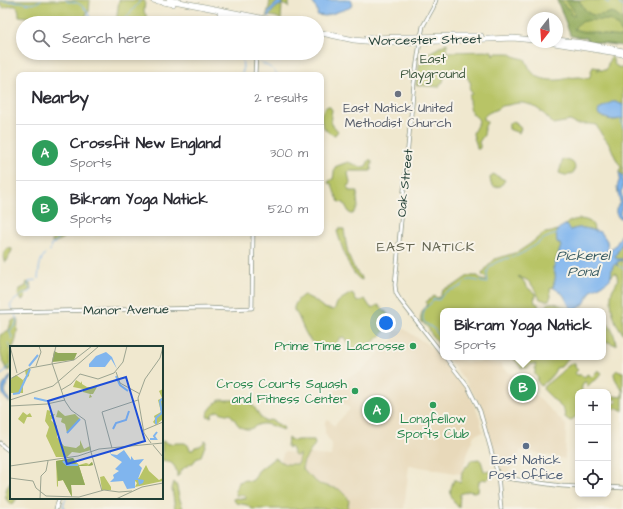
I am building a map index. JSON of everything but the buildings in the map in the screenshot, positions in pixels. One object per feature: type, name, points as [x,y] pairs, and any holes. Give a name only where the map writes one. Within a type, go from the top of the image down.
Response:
[{"type":"highway","points":[[153,0],[236,16]]},
{"type":"highway","points":[[169,0],[239,16]]},
{"type":"highway","name":"Worcester Street","points":[[324,32],[365,41],[458,36],[527,37]]},
{"type":"highway","points":[[563,42],[579,43],[623,51]]},
{"type":"highway","points":[[563,43],[623,54]]},
{"type":"main road","name":"Oak Street","points":[[436,0],[423,26],[420,39],[413,92],[395,288],[400,300],[440,351]]},
{"type":"main road","points":[[256,60],[256,72]]},
{"type":"main road","name":"Manor Avenue","points":[[0,312],[208,308],[228,310],[252,308],[253,236]]},
{"type":"main road","name":"Oak Street","points":[[447,360],[468,387],[482,416],[498,477],[501,509]]},
{"type":"main road","points":[[0,443],[10,451]]},
{"type":"main road","points":[[498,477],[558,486],[575,487]]},
{"type":"main road","points":[[611,487],[623,488]]},
{"type":"main road","points":[[56,509],[59,499]]},
{"type":"shaded area","points":[[404,329],[437,351],[440,355],[440,360],[444,360],[466,388],[478,413],[483,432],[474,435],[461,474],[409,465],[404,509],[261,509],[284,452],[331,456],[332,446],[325,433],[325,421],[328,419],[334,426],[350,409],[333,393],[350,376],[359,373],[393,340],[395,331]]},
{"type":"shaded area","points":[[449,360],[468,362],[482,361],[501,364],[503,368],[513,375],[566,425],[565,459],[521,450],[507,474],[499,473],[480,406],[468,385]]},
{"type":"green space","points":[[0,0],[90,0],[89,12],[87,11],[86,16],[19,16],[17,7],[13,6],[4,8],[0,5]]},
{"type":"green space","points":[[119,0],[145,1],[144,12],[146,16],[117,16]]},
{"type":"green space","points":[[270,0],[289,0],[289,7],[282,4],[281,16],[266,16]]},
{"type":"green space","points":[[557,0],[623,0],[623,46],[587,41],[587,38],[571,36],[563,12]]},
{"type":"green space","points":[[557,0],[561,0],[565,7],[571,10],[570,14],[574,16],[573,9],[566,0],[579,0],[585,10],[592,15],[601,15],[612,12],[623,20],[623,46],[587,41],[587,38],[571,36],[563,12]],"holes":[[[594,20],[609,20],[620,29],[622,37],[595,32],[584,32],[574,29],[580,23]]]},
{"type":"green space","name":"East Playground","points":[[447,43],[447,52],[492,51],[493,55],[495,53],[509,53],[516,57],[525,59],[529,68],[538,77],[552,80],[562,80],[569,77],[589,78],[593,67],[600,68],[597,70],[606,70],[612,56],[614,64],[623,68],[623,105],[615,102],[600,108],[600,116],[614,120],[623,118],[623,176],[619,172],[621,167],[610,145],[596,125],[576,124],[570,121],[553,124],[540,110],[532,105],[523,103],[501,106],[484,116],[483,119],[487,123],[484,135],[479,142],[480,148],[477,149],[473,133],[479,121],[473,114],[470,107],[469,95],[472,94],[469,88],[471,84],[466,75],[445,73],[443,82],[439,87],[416,85],[421,55],[431,52]]},
{"type":"green space","points":[[328,106],[332,110],[332,123],[338,131],[335,135],[327,131],[324,127],[324,109]]},
{"type":"green space","points":[[512,121],[516,122],[521,128],[519,133],[509,129],[509,124]]},
{"type":"green space","points":[[563,159],[574,164],[575,170],[573,173],[567,175],[559,173]]},
{"type":"green space","points":[[369,160],[372,162],[371,171],[350,171],[348,173],[350,183],[348,187],[349,191],[358,191],[358,207],[353,214],[350,214],[344,203],[339,202],[332,184],[328,183],[333,179],[335,167],[348,162],[358,167],[363,167],[366,166]]},
{"type":"green space","points":[[493,174],[505,180],[501,186],[495,187],[491,184],[490,178]]},
{"type":"green space","points":[[580,219],[590,222],[593,225],[594,231],[582,228],[570,230],[567,225],[565,225],[570,221]]},
{"type":"green space","points":[[339,229],[344,229],[347,249],[351,261],[362,280],[354,272],[346,259],[337,231]]},
{"type":"green space","points":[[557,230],[557,242],[561,246],[553,267],[556,278],[553,286],[554,288],[551,287],[550,289],[551,296],[549,300],[546,301],[540,299],[530,283],[519,276],[518,277],[522,279],[528,288],[536,294],[536,297],[534,298],[539,308],[440,308],[440,345],[432,336],[429,329],[421,321],[422,313],[427,305],[426,302],[434,296],[437,298],[440,297],[442,291],[446,288],[455,285],[468,276],[478,276],[481,280],[487,281],[482,274],[495,259],[518,252],[544,233]]},
{"type":"green space","points":[[59,236],[65,236],[52,243],[54,238]]},
{"type":"green space","points":[[623,242],[623,259],[617,259],[615,256]]},
{"type":"green space","points":[[8,248],[12,250],[7,261],[5,262],[4,255]]},
{"type":"green space","points":[[623,260],[623,334],[615,320],[612,307],[611,294],[617,283],[617,279],[616,273],[611,277],[611,271],[615,264],[617,265],[617,262]]},
{"type":"green space","points":[[27,282],[30,284],[31,289],[26,292],[25,298],[22,300],[18,294],[20,289],[26,286]]},
{"type":"green space","points":[[352,293],[357,302],[365,299],[370,307],[372,308],[378,305],[387,313],[389,319],[388,322],[385,319],[384,321],[384,331],[382,334],[369,344],[354,349],[350,349],[345,338],[342,337],[338,340],[335,346],[329,349],[323,349],[313,344],[294,310],[297,301],[304,295],[314,300],[324,308],[334,310],[338,302]]},
{"type":"green space","points":[[549,303],[555,303],[567,308],[546,308]]},
{"type":"green space","points":[[18,319],[15,344],[14,346],[10,346],[10,370],[7,370],[0,352],[0,335],[9,330],[11,322]]},
{"type":"green space","points":[[607,323],[613,331],[616,345],[606,341]]},
{"type":"green space","points":[[515,360],[567,360],[561,367],[556,368],[548,380],[541,386],[535,375],[536,364],[532,364],[527,368],[521,368]]},
{"type":"green space","points":[[572,363],[575,363],[575,367],[578,370],[575,373],[577,375],[585,377],[587,374],[592,377],[598,370],[602,373],[588,386],[586,382],[584,382],[582,389],[575,389],[575,417],[570,421],[565,417],[564,410],[543,389],[544,386]]},
{"type":"green space","points":[[617,370],[623,372],[623,393],[614,376],[614,373]]},
{"type":"green space","points":[[611,393],[614,396],[621,397],[623,393],[623,411],[615,408],[611,412],[611,404],[616,403],[617,400],[613,399],[611,401]]},
{"type":"green space","points":[[220,400],[248,400],[262,419],[265,421],[271,420],[284,429],[283,430],[264,424],[246,429],[239,426],[231,415],[218,411],[212,414],[211,417],[207,416],[212,407]]},
{"type":"green space","points":[[288,438],[294,441],[314,440],[315,444],[304,461],[302,468],[319,484],[339,489],[349,501],[347,509],[252,509],[247,505],[237,503],[233,500],[236,498],[246,499],[245,496],[236,495],[235,491],[239,482],[245,480],[251,481],[254,479],[258,471],[273,459],[275,458],[285,464],[299,463],[299,454],[295,456],[291,448],[287,447]]},
{"type":"green space","points":[[206,440],[201,456],[193,463],[185,467],[177,477],[175,467],[168,461],[163,461],[163,441],[170,444],[185,443],[189,446],[190,450],[200,446]]},
{"type":"green space","points":[[479,459],[484,471],[492,472],[492,475],[486,480],[483,479],[479,481],[478,491],[468,491],[460,494],[459,508],[451,495],[451,488],[454,480],[460,483],[462,472],[465,467],[468,466],[471,460]]},
{"type":"green space","points":[[174,482],[177,486],[183,509],[175,509],[172,489]]},
{"type":"green space","points":[[10,483],[10,499],[16,499],[13,504],[10,504],[6,499],[5,490]]},
{"type":"water","points":[[279,0],[282,0],[282,5],[278,6],[270,16],[267,16]]},
{"type":"water","points":[[312,0],[351,0],[353,5],[349,8],[325,16],[317,15],[317,11]]},
{"type":"water","points":[[612,102],[623,105],[623,118],[616,120],[598,114],[599,109]]},
{"type":"water","points":[[619,172],[623,176],[623,189],[621,191],[622,205],[620,213],[623,218],[619,218],[616,213],[616,209],[620,202],[617,187],[620,178]]},
{"type":"water","name":"Pickerel Pond","points":[[567,225],[570,230],[583,228],[601,232],[607,241],[608,253],[610,255],[611,249],[617,244],[623,231],[623,242],[615,257],[623,260],[617,262],[618,266],[615,264],[613,266],[610,279],[592,290],[584,304],[579,308],[572,308],[563,295],[553,287],[555,276],[553,269],[561,246],[557,242],[556,233],[559,228]]},
{"type":"water","points":[[10,376],[5,390],[10,403],[2,391],[3,386]]},
{"type":"waterway","points":[[0,1],[32,4],[41,0]]},
{"type":"waterway","points":[[66,0],[68,2],[75,2],[82,6],[89,16]]},
{"type":"waterway","points":[[604,0],[608,3],[615,0]]},
{"type":"waterway","points":[[619,0],[620,5],[623,6]]},
{"type":"waterway","points":[[128,16],[140,1]]},
{"type":"waterway","points":[[242,60],[242,72]]},
{"type":"waterway","points":[[258,60],[271,68]]},
{"type":"waterway","points":[[621,119],[623,128]]},
{"type":"waterway","points":[[440,338],[434,329],[423,320],[425,308],[434,299],[439,300],[444,293],[458,288],[468,280],[488,283],[487,273],[492,265],[498,261],[516,256],[546,238],[557,234]]},
{"type":"waterway","points":[[50,251],[51,245],[56,242],[59,236]]},
{"type":"waterway","points":[[13,310],[10,306],[13,301],[32,290],[28,286],[29,282],[34,280],[36,281],[38,279],[40,262],[45,254]]},
{"type":"waterway","points":[[619,266],[623,269]]},
{"type":"waterway","points":[[10,347],[8,344],[12,337],[10,330],[15,326],[17,320],[15,314]]},
{"type":"waterway","points":[[0,375],[3,374],[9,366]]},
{"type":"waterway","points":[[65,509],[63,505],[66,499]]},
{"type":"place","name":"East Natick United Methodist Church","points":[[398,94]]},
{"type":"place","name":"Prime Time Lacrosse","points":[[413,346]]},
{"type":"place","name":"Bikram Yoga Natick","points":[[523,388]]},
{"type":"place","name":"Cross Courts Squash and Fitness Center","points":[[355,391]]},
{"type":"place","name":"Longfellow Sports Club","points":[[433,405]]},
{"type":"place","name":"Crossfit New England","points":[[377,410]]},
{"type":"place","name":"East Natick Post Office","points":[[526,446]]},
{"type":"district","name":"EAST NATICK","points":[[426,247]]}]
